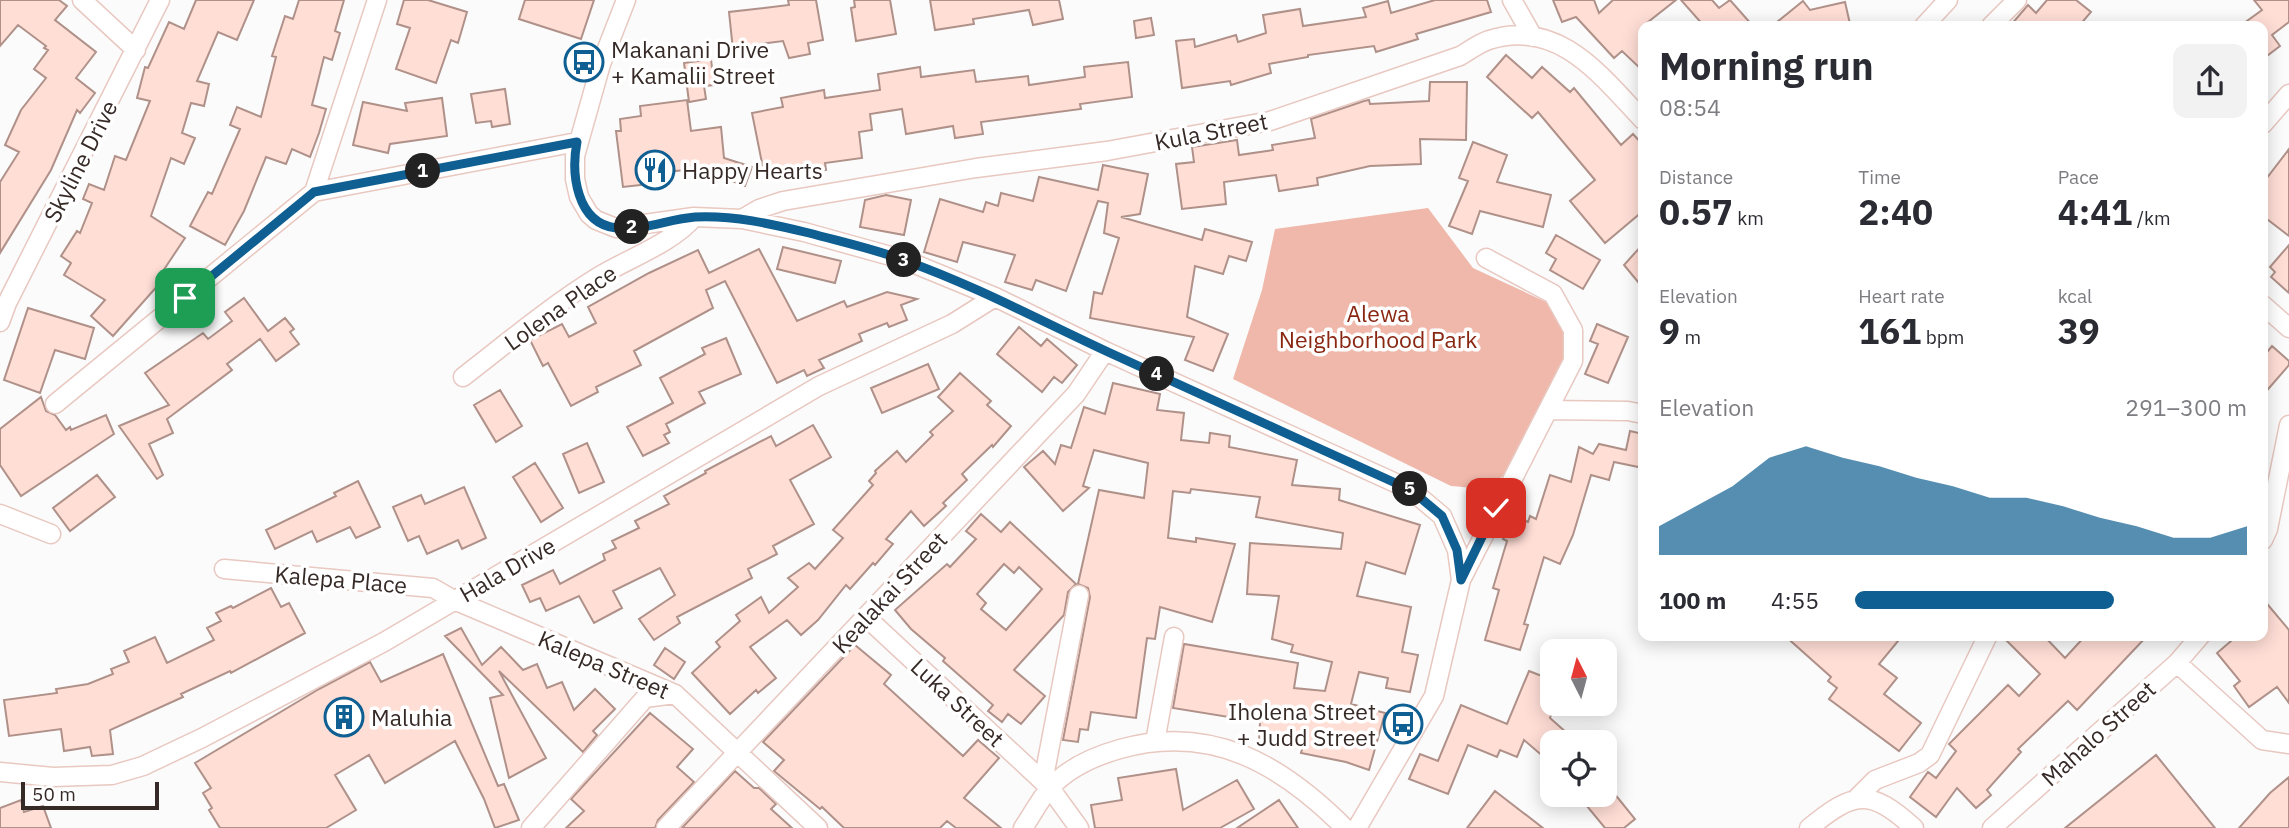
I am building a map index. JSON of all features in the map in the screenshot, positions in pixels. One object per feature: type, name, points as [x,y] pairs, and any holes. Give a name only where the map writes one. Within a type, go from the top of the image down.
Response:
[{"type":"street","points":[[82,0],[136,50]]},
{"type":"street","name":"Skyline Drive","points":[[0,322],[7,303],[160,0]]},
{"type":"street","points":[[314,192],[377,0]]},
{"type":"street","points":[[626,0],[601,64],[577,142],[574,167],[577,188],[584,205],[596,220],[606,225],[626,228],[694,217],[742,219],[804,232],[905,260],[995,297],[1105,351],[1411,490],[1442,516],[1457,550],[1461,580]]},
{"type":"street","points":[[1512,0],[1533,37]]},
{"type":"street","points":[[1929,21],[1948,0]]},
{"type":"street","points":[[1996,21],[2017,0]]},
{"type":"street","name":"Kula Street","points":[[742,219],[758,209],[783,201],[976,168],[1107,151],[1270,121],[1460,56],[1488,40],[1533,37],[1554,42],[1582,58],[1638,115]]},
{"type":"street","points":[[2268,118],[2289,94]]},
{"type":"street","points":[[55,404],[314,192],[577,142]]},
{"type":"street","name":"Lolena Place","points":[[463,377],[558,304],[597,278],[678,232],[694,217]]},
{"type":"street","points":[[1357,828],[1434,696],[1461,580],[1573,361],[1573,330],[1553,294],[1486,258]]},
{"type":"street","name":"Hala Drive","points":[[0,772],[53,777],[112,775],[142,766],[202,738],[347,661],[454,600],[819,386],[952,324],[995,297]]},
{"type":"street","points":[[2268,309],[2289,328]]},
{"type":"street","name":"Kealakai Street","points":[[666,828],[1076,394],[1105,351]]},
{"type":"street","points":[[1549,410],[1638,413]]},
{"type":"street","points":[[2268,529],[2289,425]]},
{"type":"street","points":[[0,514],[51,534]]},
{"type":"street","name":"Kalepa Place","points":[[224,569],[433,588],[454,600]]},
{"type":"street","points":[[1023,828],[1046,785],[1079,595]]},
{"type":"street","name":"Kalepa Street","points":[[454,600],[676,694],[818,828]]},
{"type":"street","name":"Luka Street","points":[[866,617],[1046,785],[1079,828]]},
{"type":"street","points":[[1155,741],[1174,636]]},
{"type":"street","points":[[1856,799],[1875,780],[1919,763],[1930,755],[1985,641]]},
{"type":"street","name":"Mahalo Street","points":[[1992,828],[2177,663],[2196,641]]},
{"type":"street","points":[[2177,663],[2262,740],[2289,744]]},
{"type":"street","points":[[531,828],[645,698],[676,694]]},
{"type":"street","points":[[1046,785],[1102,754],[1155,741],[1218,746],[1267,765],[1315,798],[1345,828]]},
{"type":"street","points":[[1809,828],[1830,811],[1856,799],[1868,798],[1892,808],[1914,828]]},
{"type":"green space","name":"Alewa Neighborhood Park","points":[[1428,208],[1473,268],[1557,307],[1571,349],[1506,473],[1486,486],[1451,486],[1233,379],[1262,290],[1275,229]]},
{"type":"building","points":[[0,0],[59,0],[67,6],[55,20],[96,52],[76,78],[95,93],[80,113],[77,110],[51,170],[0,253],[0,182],[19,152],[5,145],[21,110],[46,78],[34,69],[48,50],[18,25],[0,46]]},
{"type":"building","points":[[196,0],[254,0],[237,40],[218,32],[197,81],[209,84],[204,106],[191,103],[182,133],[195,138],[184,164],[171,158],[151,216],[185,238],[157,280],[160,283],[113,336],[91,316],[105,300],[64,275],[71,263],[61,256],[77,231],[80,233],[92,203],[83,199],[89,184],[104,190],[115,156],[126,160],[150,101],[137,98],[145,67],[148,68],[169,22],[184,29]]},
{"type":"building","points":[[299,0],[344,0],[335,31],[340,33],[332,60],[324,57],[312,105],[326,109],[319,133],[310,157],[292,149],[286,164],[266,157],[244,211],[225,245],[190,226],[208,192],[212,194],[240,129],[230,125],[237,107],[261,117],[276,57],[272,56],[285,16],[293,19]]},
{"type":"building","points":[[404,0],[428,0],[467,12],[458,43],[451,40],[436,83],[396,69],[410,28],[397,24]]},
{"type":"building","points":[[525,0],[594,0],[581,39],[519,19]]},
{"type":"building","points":[[788,0],[816,0],[823,40],[808,43],[810,54],[789,58],[783,41],[733,50],[729,12],[789,5]]},
{"type":"building","points":[[854,0],[890,0],[896,34],[856,41],[851,8],[855,7]]},
{"type":"building","points":[[930,0],[1059,0],[1063,19],[1033,25],[1029,10],[973,19],[974,24],[935,30]]},
{"type":"building","points":[[1435,0],[1487,0],[1491,12],[1416,34],[1418,39],[1376,52],[1374,46],[1308,55],[1269,64],[1271,73],[1231,85],[1230,81],[1182,88],[1176,41],[1194,39],[1195,47],[1236,35],[1238,42],[1266,33],[1263,15],[1300,9],[1303,26],[1366,17],[1363,8],[1388,1],[1391,13]]},
{"type":"building","points":[[1553,0],[1594,0],[1599,13],[1613,0],[1676,0],[1649,21],[1638,21],[1638,66],[1622,51],[1614,58],[1576,17],[1562,22]]},
{"type":"building","points":[[1681,0],[1712,0],[1719,8],[1730,0],[1749,21],[1700,21]]},
{"type":"building","points":[[2047,0],[2076,0],[2091,12],[2083,21],[2014,21],[2028,5],[2036,13]]},
{"type":"building","points":[[2254,0],[2289,0],[2289,22],[2272,35],[2280,46],[2268,55],[2268,21],[2247,21],[2262,10]]},
{"type":"building","points":[[1803,1],[1810,10],[1845,2],[1849,21],[1778,21]]},
{"type":"building","points":[[1151,18],[1154,35],[1136,38],[1134,21]]},
{"type":"building","points":[[1506,55],[1532,78],[1542,67],[1570,92],[1574,88],[1621,145],[1633,134],[1638,140],[1638,215],[1605,243],[1570,201],[1595,180],[1538,112],[1532,118],[1487,77]]},
{"type":"building","points":[[711,59],[714,85],[704,86],[706,99],[689,102],[684,63]]},
{"type":"building","points":[[1128,62],[1132,97],[1080,104],[1081,109],[981,122],[983,134],[955,138],[953,126],[906,134],[902,109],[870,114],[872,130],[859,132],[862,158],[825,163],[826,170],[810,172],[809,166],[806,167],[805,164],[764,173],[752,113],[783,107],[781,98],[824,90],[825,98],[880,90],[878,74],[920,67],[921,77],[974,70],[976,82],[1028,76],[1029,85],[1085,77],[1084,67]]},
{"type":"building","points":[[1430,82],[1467,82],[1466,140],[1420,139],[1421,164],[1370,166],[1317,178],[1318,185],[1279,191],[1276,175],[1224,182],[1226,204],[1182,209],[1176,164],[1194,162],[1192,147],[1237,140],[1239,155],[1273,150],[1272,145],[1315,138],[1311,119],[1364,101],[1369,100],[1370,104],[1429,101]]},
{"type":"building","points":[[505,89],[510,124],[492,127],[491,121],[476,123],[471,94]]},
{"type":"building","points":[[442,98],[447,136],[390,144],[388,153],[353,145],[363,102],[407,111],[405,103]]},
{"type":"building","points":[[687,100],[691,131],[721,127],[724,158],[752,167],[745,186],[726,179],[729,168],[706,172],[705,168],[666,172],[667,182],[623,187],[616,131],[621,131],[620,119],[641,116],[640,106]]},
{"type":"building","points":[[1473,142],[1507,155],[1497,182],[1551,195],[1543,227],[1480,211],[1472,234],[1449,226],[1468,181],[1459,178]]},
{"type":"building","points":[[2289,149],[2289,236],[2268,220],[2268,176]]},
{"type":"building","points":[[1103,165],[1148,174],[1140,214],[1121,217],[1202,240],[1205,229],[1252,242],[1246,261],[1229,256],[1223,274],[1195,266],[1187,317],[1228,334],[1213,371],[1185,360],[1194,337],[1090,318],[1094,292],[1102,294],[1119,238],[1104,233],[1108,203],[1098,201],[1066,291],[1036,280],[1032,290],[1005,282],[1015,255],[963,242],[957,262],[924,252],[940,199],[983,212],[986,202],[998,206],[1001,193],[1033,201],[1039,177],[1098,190]]},
{"type":"building","points":[[886,195],[911,200],[904,235],[860,227],[865,200]]},
{"type":"building","points":[[1556,235],[1600,260],[1583,289],[1550,270],[1556,259],[1546,253]]},
{"type":"building","points":[[2289,245],[2289,293],[2271,277],[2275,272],[2270,267]]},
{"type":"building","points":[[783,247],[841,261],[835,283],[777,269]]},
{"type":"building","points":[[759,249],[797,321],[844,301],[847,307],[887,292],[917,299],[901,305],[907,320],[889,327],[887,323],[859,334],[862,341],[819,360],[824,368],[807,376],[804,370],[777,383],[725,281],[706,290],[713,308],[634,351],[641,365],[596,387],[598,392],[571,406],[548,363],[543,366],[530,340],[562,324],[569,337],[596,323],[588,307],[649,273],[698,250],[709,273]]},
{"type":"building","points":[[1638,250],[1638,282],[1624,265]]},
{"type":"building","points":[[244,298],[268,331],[285,318],[294,329],[290,332],[299,344],[276,361],[260,339],[227,364],[232,370],[167,419],[173,433],[149,444],[163,475],[157,479],[119,426],[169,405],[145,373],[203,333],[208,339],[232,321],[225,312]]},
{"type":"building","points":[[28,308],[94,328],[85,359],[55,350],[40,393],[4,380]]},
{"type":"building","points":[[1597,324],[1628,337],[1608,383],[1585,374],[1598,344],[1590,341]]},
{"type":"building","points":[[1019,327],[1041,346],[1047,339],[1077,365],[1062,383],[1054,377],[1042,392],[997,354]]},
{"type":"building","points":[[726,338],[741,374],[699,392],[705,403],[666,424],[670,432],[664,435],[669,443],[643,456],[627,427],[673,403],[660,378],[705,354],[702,348]]},
{"type":"building","points":[[2272,346],[2289,361],[2289,365],[2268,389],[2268,351]]},
{"type":"building","points":[[928,364],[939,389],[882,413],[871,388]]},
{"type":"building","points":[[960,373],[991,401],[987,405],[1011,426],[993,447],[992,445],[962,474],[967,480],[943,503],[946,506],[924,526],[911,511],[886,539],[893,544],[875,565],[873,563],[850,589],[846,585],[818,620],[801,635],[787,620],[750,647],[776,678],[758,693],[756,690],[730,714],[692,673],[720,647],[716,642],[740,621],[736,615],[761,597],[769,613],[798,587],[788,578],[809,563],[815,569],[843,538],[833,530],[873,485],[869,481],[875,471],[897,451],[906,462],[933,435],[930,432],[953,411],[938,397]]},
{"type":"building","points":[[1113,383],[1160,394],[1157,410],[1184,413],[1181,440],[1209,443],[1210,433],[1230,436],[1229,447],[1297,460],[1292,485],[1340,489],[1339,500],[1420,525],[1405,574],[1366,562],[1357,596],[1411,607],[1402,652],[1418,655],[1410,692],[1386,688],[1388,678],[1359,672],[1351,704],[1385,713],[1369,770],[1346,762],[1301,753],[1303,746],[1259,742],[1260,722],[1173,708],[1184,644],[1298,663],[1294,688],[1325,691],[1332,662],[1291,652],[1293,645],[1272,639],[1279,596],[1247,594],[1250,543],[1341,549],[1343,533],[1256,517],[1260,497],[1191,489],[1190,493],[1173,491],[1168,538],[1196,542],[1196,538],[1235,544],[1212,622],[1160,607],[1155,639],[1147,638],[1136,718],[1091,712],[1088,730],[1080,729],[1078,742],[1063,740],[1090,597],[1088,588],[1078,584],[1099,490],[1144,498],[1148,463],[1094,450],[1083,486],[1089,488],[1063,511],[1024,467],[1043,451],[1055,464],[1061,445],[1071,448],[1084,407],[1105,414]]},
{"type":"building","points":[[500,390],[522,426],[496,442],[474,405]]},
{"type":"building","points":[[41,397],[46,411],[55,415],[66,430],[106,415],[114,434],[21,496],[0,465],[0,429]]},
{"type":"building","points":[[813,425],[831,457],[790,480],[814,524],[773,546],[777,554],[748,569],[752,578],[677,617],[680,623],[654,640],[639,619],[675,595],[660,568],[613,591],[622,608],[594,623],[579,596],[546,611],[540,598],[530,602],[522,585],[553,570],[560,584],[605,560],[603,554],[616,548],[612,541],[639,528],[635,521],[669,504],[664,496],[771,436],[776,446]]},
{"type":"building","points":[[1630,431],[1638,433],[1638,467],[1614,462],[1609,480],[1591,475],[1573,535],[1560,564],[1544,557],[1524,624],[1528,625],[1520,650],[1485,640],[1499,590],[1493,588],[1507,541],[1503,539],[1513,516],[1528,522],[1530,516],[1536,519],[1550,475],[1571,482],[1579,447],[1593,454],[1599,444],[1626,450]]},
{"type":"building","points":[[587,443],[604,482],[579,493],[563,454]]},
{"type":"building","points":[[535,463],[563,508],[541,522],[513,477]]},
{"type":"building","points":[[97,475],[115,497],[70,531],[53,508]]},
{"type":"building","points":[[358,481],[380,527],[356,538],[350,527],[317,542],[312,531],[275,549],[266,530],[336,496],[334,493]]},
{"type":"building","points":[[464,487],[486,538],[462,549],[458,540],[427,554],[419,536],[408,541],[393,507],[421,495],[425,504]]},
{"type":"building","points":[[981,514],[1001,532],[1010,522],[1076,584],[1068,592],[1064,615],[1014,670],[1045,696],[1021,724],[1008,714],[1002,722],[988,711],[993,705],[943,661],[945,658],[911,629],[895,610],[947,564],[950,567],[976,539],[966,531]],"holes":[[[1004,564],[1014,573],[1019,567],[1042,589],[1006,630],[981,609],[986,603],[977,594]]]},
{"type":"building","points":[[271,588],[281,607],[289,603],[305,633],[231,673],[230,671],[181,694],[183,697],[110,730],[113,754],[92,756],[90,747],[64,751],[61,729],[9,736],[4,700],[57,693],[56,689],[88,684],[113,674],[111,669],[129,662],[124,651],[155,637],[167,663],[214,640],[207,628],[221,621],[216,613],[231,606],[233,608]]},
{"type":"building","points":[[2268,605],[2289,630],[2289,703],[2277,687],[2249,707],[2234,686],[2240,681],[2217,653],[2231,641],[2268,641]]},
{"type":"building","points":[[461,628],[482,665],[501,647],[523,670],[537,664],[547,688],[562,682],[574,710],[595,689],[615,709],[593,731],[597,735],[583,752],[499,671],[546,758],[509,778],[490,698],[503,695],[445,636]]},
{"type":"building","points":[[1791,641],[1898,641],[1879,664],[1897,678],[1884,694],[1921,723],[1899,751],[1829,699],[1837,688],[1828,681],[1831,677]]},
{"type":"building","points":[[2007,641],[2049,641],[2065,658],[2081,641],[2142,641],[2077,710],[2068,701],[2018,749],[2021,752],[1987,790],[1991,795],[1976,808],[1957,788],[1936,817],[1910,797],[1928,772],[1936,778],[1956,751],[1949,744],[2008,685],[2019,696],[2040,674]]},
{"type":"building","points":[[855,645],[891,675],[884,684],[963,756],[978,740],[999,758],[964,798],[1001,828],[956,828],[947,821],[940,828],[844,828],[822,807],[820,809],[774,771],[784,760],[763,742]]},
{"type":"building","points":[[665,648],[685,662],[674,679],[654,665]]},
{"type":"building","name":"Maluhia","points":[[443,654],[498,786],[504,784],[519,820],[495,828],[484,799],[455,741],[385,783],[369,755],[335,775],[356,810],[326,828],[220,828],[203,793],[211,788],[195,763],[319,689],[370,662],[381,682]]},
{"type":"building","points":[[1529,671],[1540,675],[1540,716],[1551,716],[1564,730],[1540,730],[1540,754],[1524,740],[1517,757],[1500,750],[1497,757],[1468,745],[1448,794],[1409,779],[1420,754],[1438,761],[1461,705],[1507,724]]},
{"type":"building","points":[[650,713],[693,749],[677,767],[694,782],[658,820],[655,828],[566,828],[584,811],[571,799]]},
{"type":"building","points":[[2156,755],[2215,828],[2065,828]]},
{"type":"building","points":[[1176,769],[1183,810],[1237,780],[1254,809],[1220,828],[1095,828],[1091,805],[1122,800],[1118,778]]},
{"type":"building","points":[[735,771],[776,804],[771,809],[792,828],[682,828]]},
{"type":"building","points":[[2289,777],[2289,828],[2239,828],[2270,793]]},
{"type":"building","points":[[1495,791],[1543,828],[1467,828]]},
{"type":"building","points":[[1617,797],[1635,819],[1624,828],[1605,828],[1588,807],[1617,807]]},
{"type":"building","points":[[21,800],[24,812],[43,806],[51,828],[0,828],[0,808]]},
{"type":"building","points":[[1279,800],[1298,828],[1237,828]]},
{"type":"place","name":"Makanani Drive + Kamalii Street","points":[[584,62]]},
{"type":"place","name":"Happy Hearts","points":[[655,170]]},
{"type":"place","name":"Maluhia","points":[[344,717]]},
{"type":"place","name":"Iholena Street + Judd Street","points":[[1403,724]]},
{"type":"route","points":[[185,298],[314,192],[577,142],[575,179],[579,197],[589,214],[606,225],[626,228],[694,217],[742,219],[804,232],[905,260],[995,297],[1105,351],[1411,490],[1442,516],[1457,550],[1461,580],[1496,508]]}]
